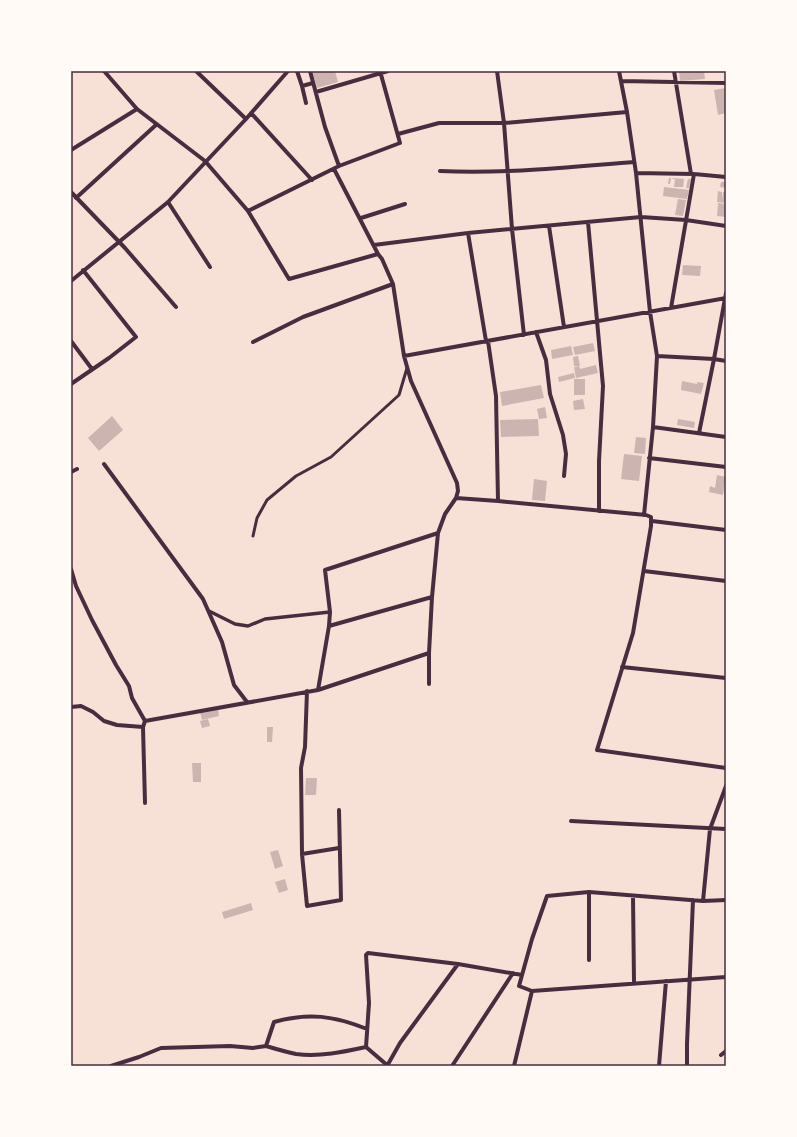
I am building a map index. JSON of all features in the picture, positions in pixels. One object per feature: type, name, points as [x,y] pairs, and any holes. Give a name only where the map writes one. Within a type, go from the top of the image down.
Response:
[{"type":"street","points":[[104,71],[137,109],[205,161],[248,211],[289,279],[378,254]]},
{"type":"street","points":[[196,71],[246,119]]},
{"type":"street","points":[[71,281],[168,202],[246,119],[288,71]]},
{"type":"street","points":[[297,71],[306,103]]},
{"type":"street","points":[[310,71],[326,127],[340,166]]},
{"type":"street","points":[[316,92],[388,71]]},
{"type":"street","points":[[497,71],[504,124],[512,229],[524,335]]},
{"type":"street","points":[[619,71],[636,173],[650,312],[657,356],[644,515]]},
{"type":"street","points":[[671,308],[693,174],[674,71]]},
{"type":"street","points":[[248,211],[334,168],[400,143],[381,72]]},
{"type":"street","points":[[621,81],[726,83]]},
{"type":"street","points":[[302,86],[313,82]]},
{"type":"street","points":[[71,150],[137,109]]},
{"type":"street","points":[[398,134],[439,123],[504,124],[627,112]]},
{"type":"street","points":[[251,113],[312,180]]},
{"type":"street","points":[[76,198],[157,124]]},
{"type":"street","points":[[440,171],[474,173],[634,162]]},
{"type":"street","points":[[334,168],[361,218],[378,254],[382,259],[393,284],[404,356],[411,381],[457,483],[458,491],[456,498],[445,514],[438,532],[432,597],[429,684]]},
{"type":"street","points":[[636,173],[693,174],[726,177]]},
{"type":"street","points":[[71,192],[125,248],[176,307]]},
{"type":"street","points":[[168,202],[210,268]]},
{"type":"street","points":[[361,218],[405,204]]},
{"type":"street","points":[[374,245],[468,233],[640,217],[686,220],[726,226]]},
{"type":"street","points":[[588,222],[603,386],[599,461],[599,511]]},
{"type":"street","points":[[549,226],[564,327]]},
{"type":"street","points":[[468,233],[496,396],[498,500]]},
{"type":"street","points":[[71,384],[136,337],[83,270]]},
{"type":"street","points":[[71,271],[77,275]]},
{"type":"street","points":[[253,342],[303,317],[393,284]]},
{"type":"street","points":[[698,433],[726,293]]},
{"type":"street","points":[[404,356],[725,298]]},
{"type":"street","points":[[536,332],[546,360],[550,394],[564,439],[566,454],[564,476]]},
{"type":"street","points":[[71,341],[92,369]]},
{"type":"street","points":[[657,356],[726,361]]},
{"type":"street","points":[[652,427],[726,437]]},
{"type":"street","points":[[649,458],[726,467]]},
{"type":"street","points":[[104,464],[203,599],[222,642],[234,685],[246,702]]},
{"type":"street","points":[[71,472],[77,469]]},
{"type":"street","points":[[456,498],[498,500],[649,516],[652,521],[633,633],[597,750],[726,768]]},
{"type":"street","points":[[652,521],[726,530]]},
{"type":"street","points":[[318,690],[330,612],[325,570],[438,532]]},
{"type":"street","points":[[71,570],[76,586],[104,644],[129,686],[134,702],[145,721],[143,727],[145,803]]},
{"type":"street","points":[[644,571],[726,581]]},
{"type":"street","points":[[71,591],[76,586]]},
{"type":"street","points":[[329,626],[432,597]]},
{"type":"street","points":[[209,612],[235,624],[248,626],[265,619],[330,612]]},
{"type":"street","points":[[145,721],[318,690],[429,653]]},
{"type":"street","points":[[622,667],[726,678]]},
{"type":"street","points":[[307,691],[305,747],[301,768],[302,854],[307,906],[341,900],[339,810]]},
{"type":"street","points":[[71,707],[81,706],[93,712],[104,721],[117,725],[143,727]]},
{"type":"street","points":[[703,901],[710,829],[726,786]]},
{"type":"street","points":[[571,821],[726,829]]},
{"type":"street","points":[[302,854],[339,848]]},
{"type":"street","points":[[726,900],[703,901],[588,892],[547,896],[532,939],[519,986],[532,991],[726,977]]},
{"type":"street","points":[[588,892],[589,960]]},
{"type":"street","points":[[633,896],[634,983]]},
{"type":"street","points":[[687,1066],[693,900]]},
{"type":"street","points":[[366,1047],[369,1004],[366,955],[368,953],[458,964],[522,974]]},
{"type":"street","points":[[366,1047],[387,1066],[400,1043],[458,964]]},
{"type":"street","points":[[452,1066],[513,973]]},
{"type":"street","points":[[659,1066],[666,981]]},
{"type":"street","points":[[514,1066],[532,991]]},
{"type":"street","points":[[266,1046],[274,1022],[286,1019],[323,1016],[347,1021],[367,1029]]},
{"type":"street","points":[[111,1066],[161,1048],[230,1046],[253,1048],[266,1046],[294,1054],[314,1055],[342,1052],[366,1047]]},
{"type":"street","points":[[722,1055],[726,1051]]},
{"type":"lane","points":[[253,536],[257,518],[267,500],[296,476],[331,457],[399,395],[407,368]]},
{"type":"building","points":[[312,71],[335,71],[338,82],[317,88]]},
{"type":"building","points":[[679,71],[704,71],[705,79],[680,81]]},
{"type":"building","points":[[726,88],[726,113],[718,115],[714,90]]},
{"type":"building","points":[[669,178],[671,178],[670,184],[668,184]]},
{"type":"building","points":[[673,178],[684,179],[683,187],[674,187],[675,179],[672,179]]},
{"type":"building","points":[[688,179],[691,179],[689,188],[686,188]]},
{"type":"building","points":[[721,182],[726,182],[726,188],[720,187]]},
{"type":"building","points":[[664,187],[689,190],[687,199],[663,196]]},
{"type":"building","points":[[718,191],[722,192],[723,200],[723,192],[726,192],[726,203],[717,202]]},
{"type":"building","points":[[678,199],[686,200],[683,216],[675,215]]},
{"type":"building","points":[[718,203],[726,204],[726,217],[717,216]]},
{"type":"building","points":[[683,265],[701,266],[700,276],[682,275]]},
{"type":"building","points":[[593,343],[595,351],[575,355],[573,347]]},
{"type":"building","points":[[571,346],[573,355],[552,359],[551,350]]},
{"type":"building","points":[[578,356],[580,366],[574,366],[573,357]]},
{"type":"building","points":[[596,365],[598,373],[576,378],[574,367],[579,366],[580,369]]},
{"type":"building","points":[[574,373],[575,378],[559,382],[558,377]]},
{"type":"building","points":[[574,379],[585,379],[585,395],[574,395]]},
{"type":"building","points":[[682,381],[697,384],[697,382],[704,383],[701,394],[681,390]]},
{"type":"building","points":[[541,385],[544,398],[502,406],[500,392]]},
{"type":"building","points":[[583,399],[585,409],[574,410],[573,401]]},
{"type":"building","points":[[545,407],[547,418],[539,419],[537,409]]},
{"type":"building","points":[[112,416],[123,430],[99,451],[88,438]]},
{"type":"building","points":[[538,419],[539,436],[501,437],[500,420]]},
{"type":"building","points":[[678,419],[695,422],[694,428],[677,425]]},
{"type":"building","points":[[636,437],[646,438],[645,454],[634,453]]},
{"type":"building","points":[[624,454],[642,456],[639,481],[621,479]]},
{"type":"building","points":[[717,475],[726,477],[723,495],[709,492],[710,486],[715,488]]},
{"type":"building","points":[[534,479],[547,481],[545,501],[532,500]]},
{"type":"building","points":[[218,708],[219,716],[202,720],[200,712]]},
{"type":"building","points":[[208,719],[210,726],[202,728],[200,721]]},
{"type":"building","points":[[267,727],[273,727],[272,742],[267,742]]},
{"type":"building","points":[[192,763],[201,763],[201,782],[193,782]]},
{"type":"building","points":[[306,778],[317,778],[316,795],[305,795]]},
{"type":"building","points":[[278,850],[283,866],[275,869],[270,852]]},
{"type":"building","points":[[285,879],[288,890],[279,893],[275,882]]},
{"type":"building","points":[[251,903],[253,910],[224,919],[222,912]]}]
